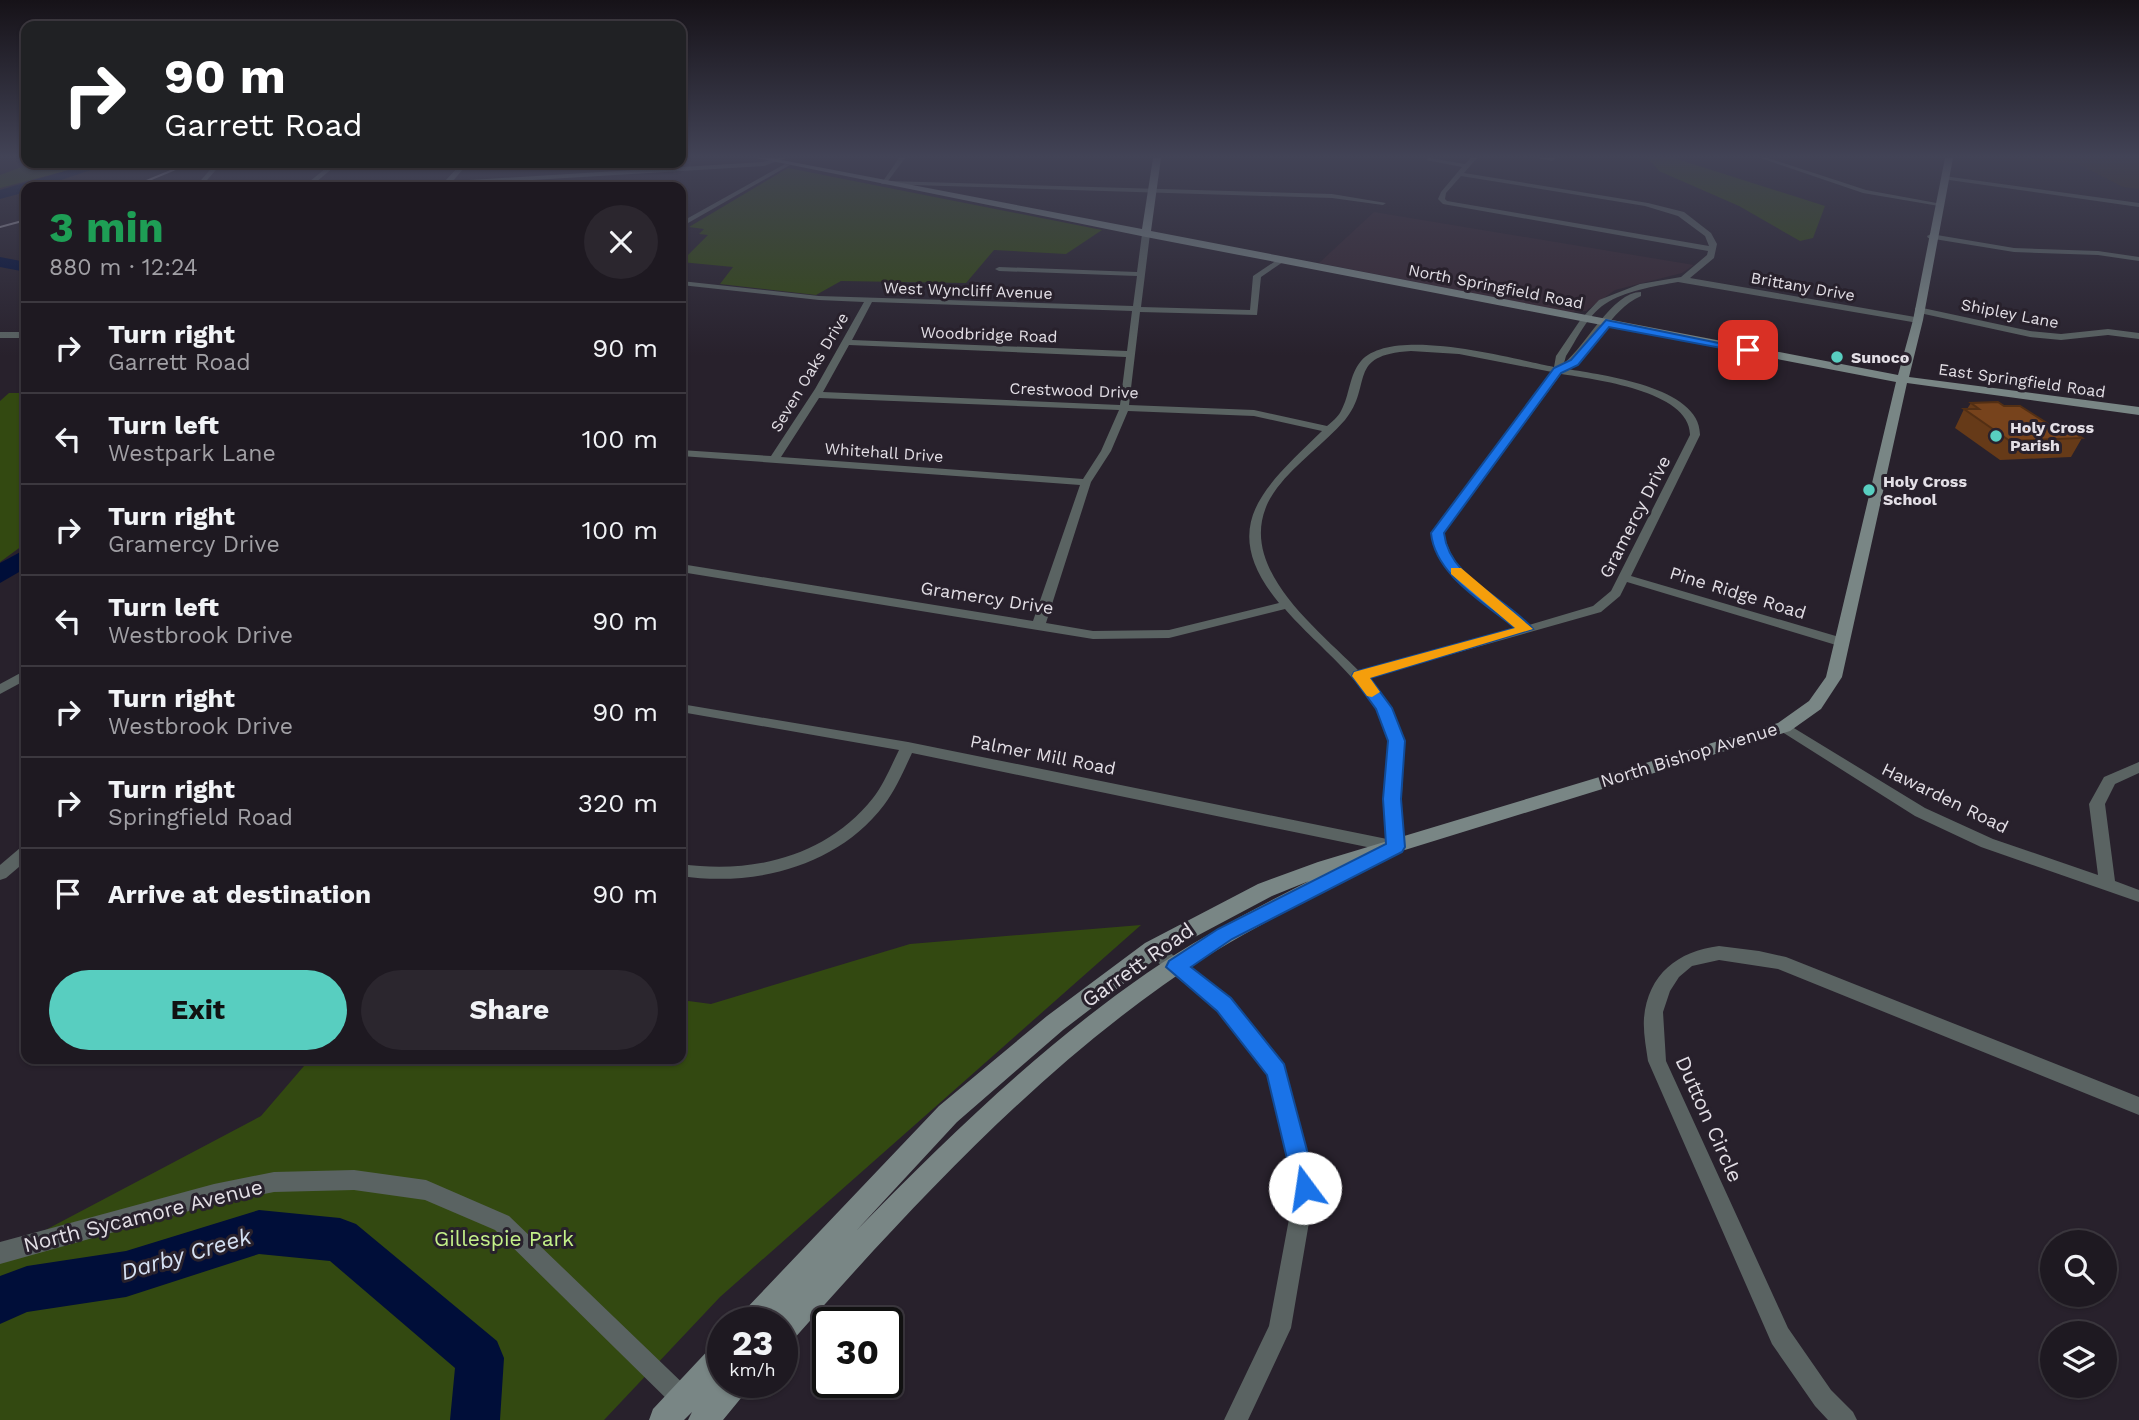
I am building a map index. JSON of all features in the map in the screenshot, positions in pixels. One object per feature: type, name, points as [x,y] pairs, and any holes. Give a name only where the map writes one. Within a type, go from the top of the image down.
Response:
[{"type":"main road","name":"North Springfield Road","points":[[1096,224],[1901,379]]},
{"type":"main road","points":[[1146,234],[1148,224]]},
{"type":"main road","name":"North Bishop Avenue","points":[[1396,847],[1784,727],[1815,705],[1833,677],[1918,315],[1934,224]]},
{"type":"main road","name":"East Springfield Road","points":[[1901,379],[2139,411]]},
{"type":"main road","name":"Garrett Road","points":[[767,1307],[948,1114],[1055,1023],[1153,949],[1265,890],[1325,867],[1396,847]]},
{"type":"main road","name":"Garrett Road","points":[[798,1314],[952,1155],[1047,1064],[1131,997],[1225,934],[1396,847]]},
{"type":"main road","points":[[688,1415],[707,1382]]},
{"type":"main road","points":[[688,1415],[713,1398]]},
{"type":"street","points":[[1561,224],[1712,249]]},
{"type":"street","points":[[1526,629],[1457,572],[1439,549],[1437,533],[1558,371],[1575,362],[1627,299],[1670,287],[1705,262],[1712,249],[1708,234],[1697,224]]},
{"type":"street","points":[[1039,624],[1086,482],[1106,451],[1124,409],[1146,234]]},
{"type":"street","points":[[1931,236],[2014,250],[2098,253],[2139,259]]},
{"type":"street","name":"West Wyncliff Avenue","points":[[686,284],[770,295],[1254,313],[1257,276],[1280,260]]},
{"type":"street","points":[[999,269],[1140,274]]},
{"type":"street","points":[[1558,371],[1561,356],[1585,319],[1602,302],[1621,293],[1684,279]]},
{"type":"street","name":"Brittany Drive","points":[[1684,279],[1918,315]]},
{"type":"street","name":"Seven Oaks Drive","points":[[774,460],[847,342],[869,300]]},
{"type":"street","name":"Shipley Lane","points":[[1918,315],[2060,337],[2108,331],[2139,335]]},
{"type":"street","points":[[0,335],[21,335]]},
{"type":"street","points":[[0,348],[21,336]]},
{"type":"street","name":"Woodbridge Road","points":[[847,342],[1130,354]]},
{"type":"street","points":[[1396,847],[1392,799],[1397,741],[1384,708],[1360,676],[1285,605],[1260,559],[1255,523],[1273,487],[1346,411],[1360,367],[1371,357],[1390,351],[1444,349],[1558,371]]},
{"type":"street","name":"Gramercy Drive","points":[[1360,676],[1597,610],[1609,602],[1626,578],[1695,435],[1695,426],[1683,408],[1658,395],[1632,386],[1558,371]]},
{"type":"street","name":"Crestwood Drive","points":[[816,394],[1254,413],[1329,430]]},
{"type":"street","name":"Whitehall Drive","points":[[686,453],[1086,482]]},
{"type":"street","name":"Gramercy Drive","points":[[686,569],[1039,624],[1093,635],[1169,634],[1285,605]]},
{"type":"street","name":"Pine Ridge Road","points":[[1626,578],[1840,642]]},
{"type":"street","points":[[0,690],[21,677]]},
{"type":"street","name":"Palmer Mill Road","points":[[686,709],[908,747],[1396,847]]},
{"type":"street","name":"Hawarden Road","points":[[1784,727],[1920,812],[1987,843],[2139,896]]},
{"type":"street","points":[[686,871],[737,876],[767,870],[817,851],[853,828],[874,807],[908,747]]},
{"type":"street","points":[[2107,885],[2097,804],[2109,781],[2139,767]]},
{"type":"street","points":[[0,874],[21,856]]},
{"type":"street","points":[[1153,949],[1224,1004],[1277,1071],[1305,1188],[1279,1328],[1236,1420]]},
{"type":"street","name":"Dutton Circle","points":[[1845,1420],[1823,1398],[1780,1336],[1657,1060],[1653,1013],[1669,974],[1691,956],[1735,953],[1780,962],[2139,1106]]},
{"type":"street","name":"North Sycamore Avenue","points":[[0,1253],[214,1194],[274,1182],[354,1180],[426,1190],[464,1204],[502,1223],[688,1415]]},
{"type":"shaded area","points":[[1361,224],[1448,224],[1694,265],[1682,273],[1615,290],[1586,311],[1569,312],[1319,263]]},
{"type":"green space","points":[[694,224],[1073,224],[1102,230],[1066,254],[994,250],[966,283],[841,281],[816,295],[720,284],[733,267],[686,262],[686,257],[708,235],[699,234],[704,229],[689,227]]},
{"type":"green space","points":[[1771,224],[1818,224],[1813,238],[1800,241]]},
{"type":"green space","points":[[9,393],[21,393],[21,547],[0,562],[0,401]]},
{"type":"green space","name":"Gillespie Park","points":[[1141,925],[711,1307],[707,1307],[707,1311],[604,1420],[0,1420],[0,1254],[261,1116],[306,1064],[686,1064],[686,1001],[711,1004],[910,944]]},
{"type":"building","points":[[1998,402],[2004,406],[2020,406],[2050,425],[2062,425],[2082,438],[2010,441],[1964,409],[1979,409],[1971,403]]},
{"type":"waterway","name":"Darby Creek","points":[[0,262],[21,266]]},
{"type":"waterway","name":"Darby Creek","points":[[0,575],[21,560]]},
{"type":"waterway","name":"Darby Creek","points":[[0,1300],[27,1289],[126,1274],[259,1232],[340,1240],[480,1358],[475,1420]]},
{"type":"tram line","points":[[0,227],[10,224]]},
{"type":"slow traffic","points":[[1372,692],[1360,676],[1526,629],[1456,571]]},
{"type":"place","name":"Sunoco","points":[[1837,357]]},
{"type":"place","name":"Holy Cross Parish","points":[[1996,436]]},
{"type":"place","name":"Holy Cross School","points":[[1869,490]]},
{"type":"route","points":[[1305,1188],[1277,1071],[1224,1004],[1176,967],[1225,934],[1396,847],[1392,830],[1392,799],[1397,741],[1384,708],[1360,676],[1526,629],[1444,558],[1439,549],[1437,533],[1558,371],[1575,362],[1606,323],[1748,350]]}]
